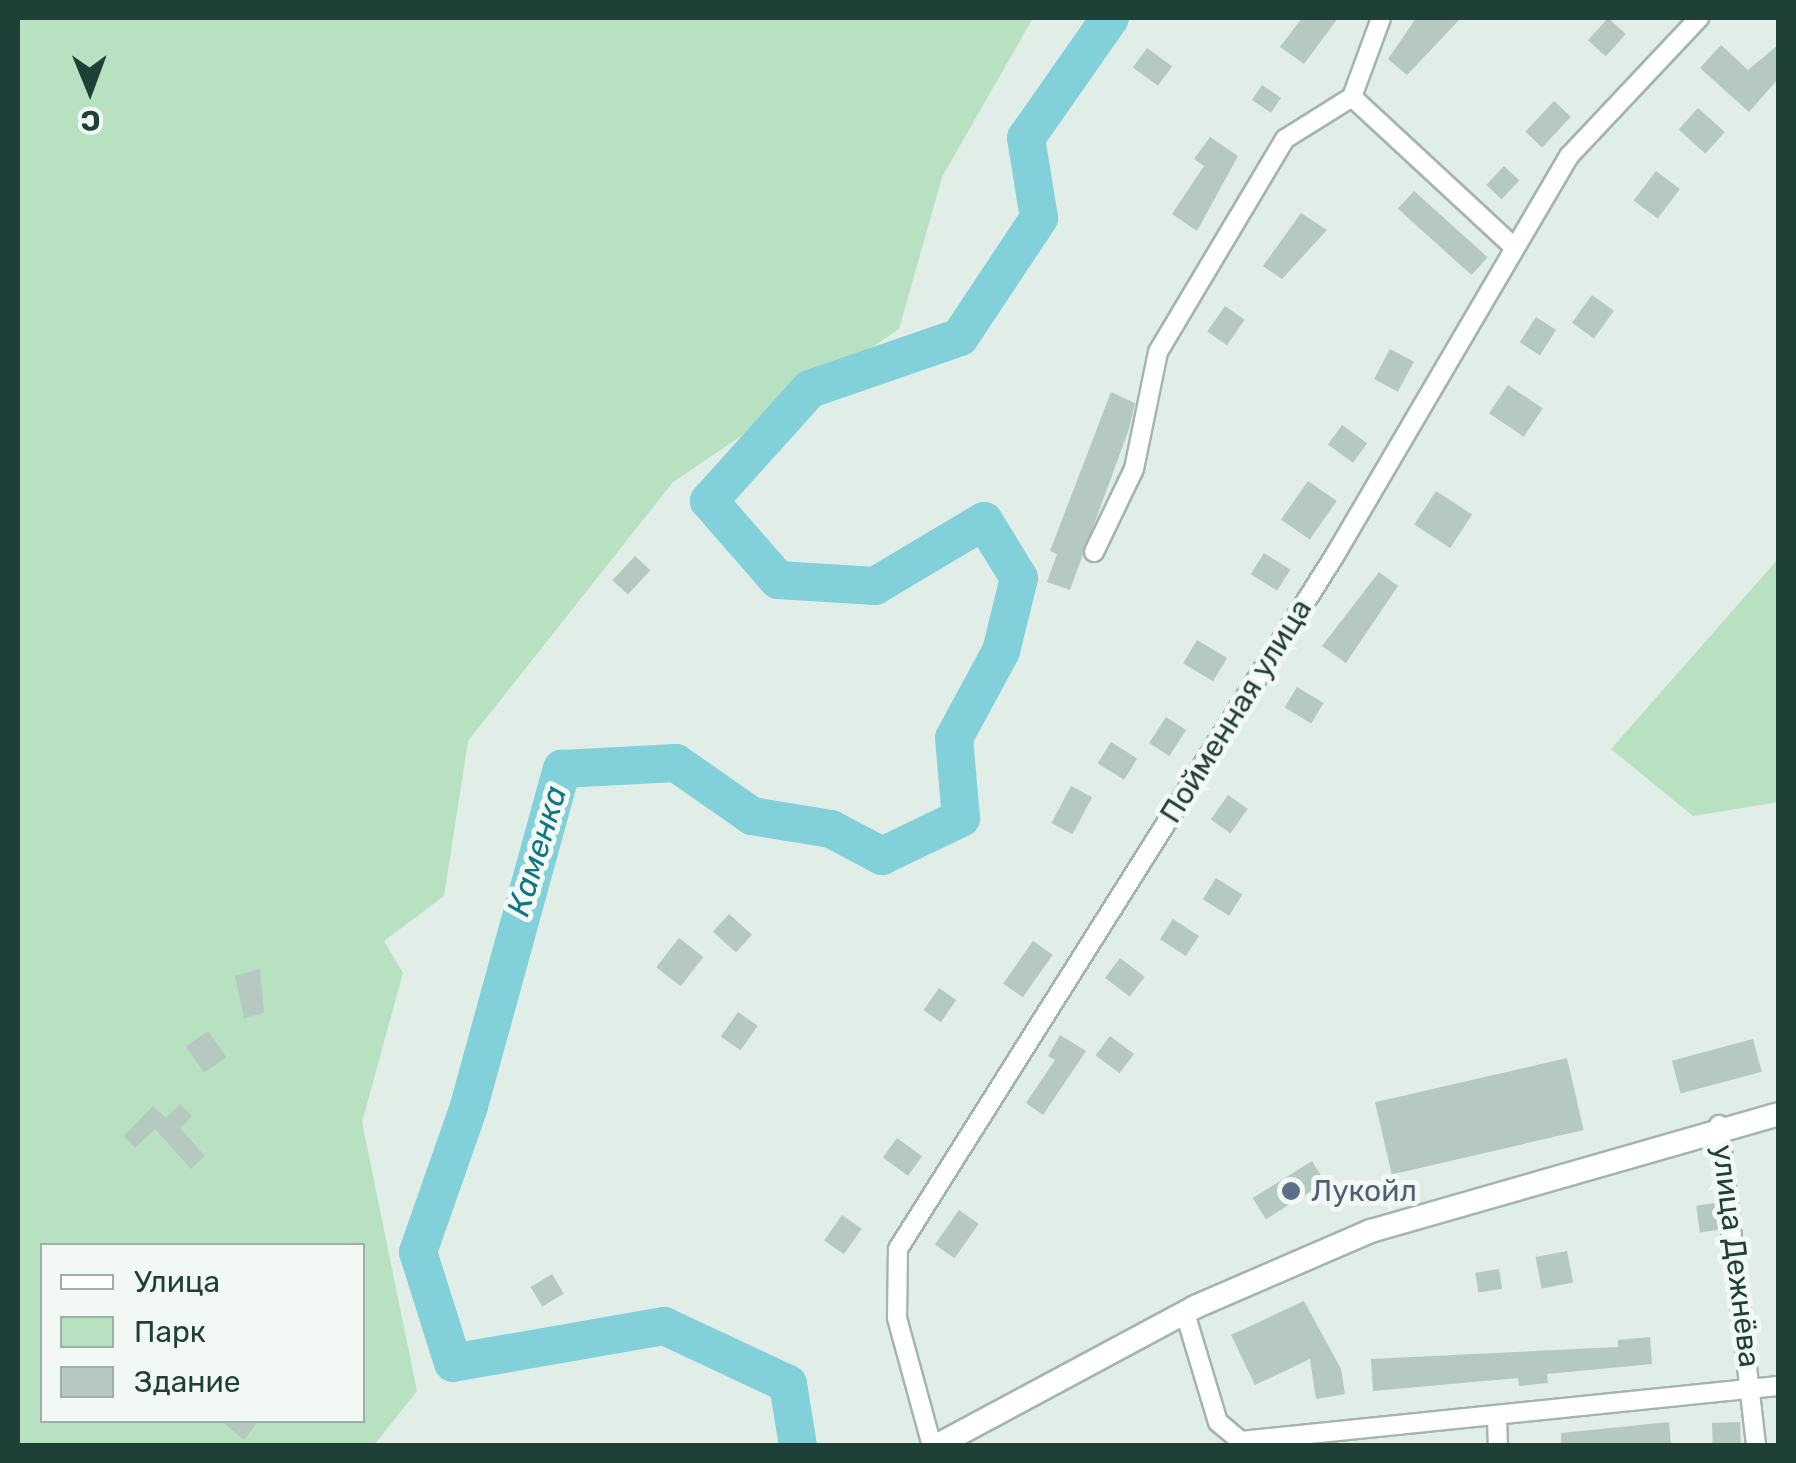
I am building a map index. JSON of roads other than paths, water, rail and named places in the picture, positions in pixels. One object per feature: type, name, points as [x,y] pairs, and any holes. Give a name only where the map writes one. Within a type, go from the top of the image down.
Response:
[{"type":"street","points":[[1094,552],[1134,469],[1158,352],[1285,139],[1352,97],[1381,18]]},
{"type":"street","name":"Пойменная улица","points":[[934,1446],[897,1318],[898,1249],[1336,555],[1569,156],[1699,18]]},
{"type":"street","points":[[1352,97],[1514,247]]},
{"type":"street","points":[[934,1446],[1185,1313],[1370,1231],[1524,1180],[1778,1114]]},
{"type":"street","name":"улица Дежнёва","points":[[1720,1126],[1753,1388],[1756,1446]]},
{"type":"street","points":[[1185,1313],[1218,1422],[1241,1441],[1498,1419],[1778,1386]]},
{"type":"street","points":[[1498,1419],[1498,1446]]},
{"type":"waterway","name":"Каменка","points":[[798,1446],[788,1384],[664,1326],[453,1363],[418,1252],[469,1106],[562,769],[676,763],[752,816],[831,829],[882,856],[961,818],[954,738],[1001,651],[1019,578],[984,521],[875,586],[778,580],[709,501],[810,389],[960,337],[1039,218],[1026,138],[1110,18]]},
{"type":"place","name":"Лукойл","points":[[1291,1191]]}]
